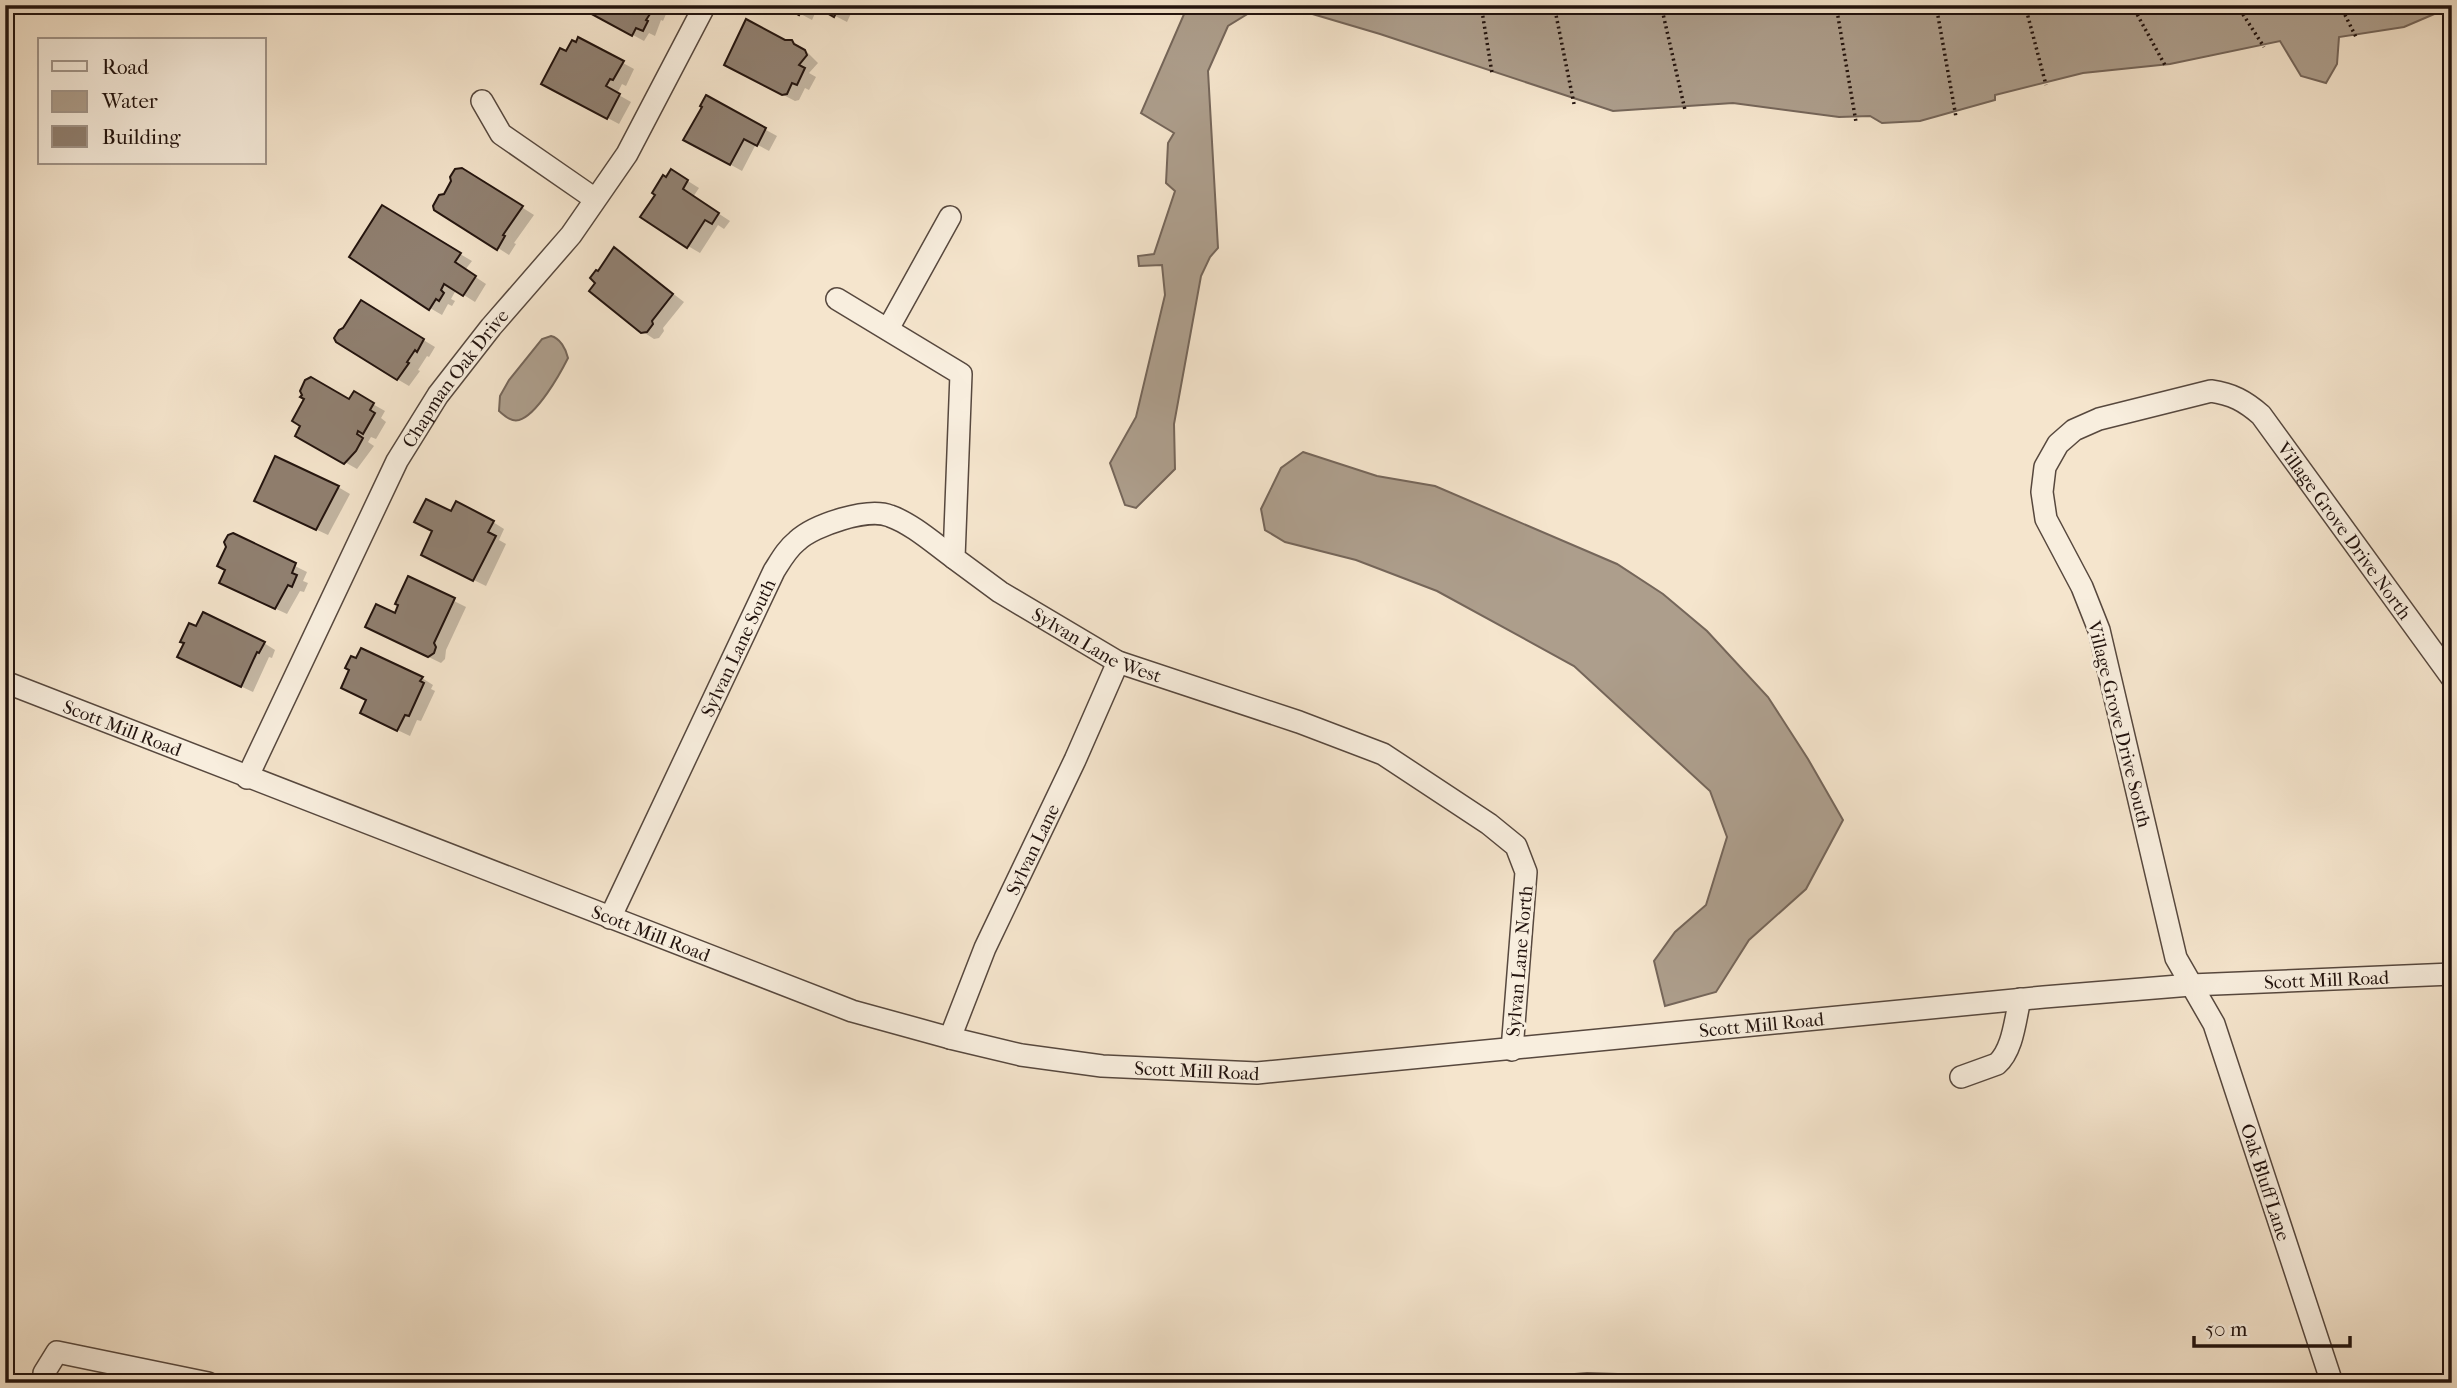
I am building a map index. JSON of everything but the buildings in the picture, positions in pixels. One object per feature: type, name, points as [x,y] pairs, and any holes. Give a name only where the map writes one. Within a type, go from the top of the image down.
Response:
[{"type":"street","name":"Chapman Oak Drive","points":[[247,778],[397,461],[438,395],[491,327],[571,235],[627,154],[705,5]]},
{"type":"street","points":[[482,101],[501,134],[595,199]]},
{"type":"street","points":[[888,329],[950,217]]},
{"type":"street","points":[[838,299],[961,374],[954,558]]},
{"type":"street","name":"Village Grove Drive North","points":[[2045,467],[2058,444],[2074,430],[2099,419],[2211,391],[2227,393],[2246,401],[2261,415],[2452,678]]},
{"type":"street","name":"Village Grove Drive South","points":[[2045,467],[2042,492],[2046,519],[2082,587],[2099,631],[2176,958],[2191,985]]},
{"type":"street","name":"Sylvan Lane South","points":[[610,918],[775,571],[799,538],[818,528],[867,513],[889,515],[954,558]]},
{"type":"street","name":"Sylvan Lane West","points":[[954,558],[1000,592],[1118,662],[1299,722],[1383,754],[1489,824],[1516,846],[1526,872]]},
{"type":"street","name":"Sylvan Lane","points":[[950,1038],[985,948],[1075,760],[1118,662]]},
{"type":"street","name":"Scott Mill Road","points":[[5,682],[852,1011],[1021,1055],[1102,1066],[1257,1073],[2020,999],[2191,985],[2452,974]]},
{"type":"street","name":"Sylvan Lane North","points":[[1512,1050],[1526,872]]},
{"type":"street","name":"Oak Bluff Lane","points":[[2191,985],[2214,1024],[2332,1383]]},
{"type":"street","points":[[1961,1077],[2002,1060],[2008,1048],[2020,999]]},
{"type":"street","points":[[45,1383],[44,1373],[57,1352],[208,1383]]},
{"type":"path","points":[[1481,5],[1492,73]]},
{"type":"path","points":[[1554,5],[1574,104]]},
{"type":"path","points":[[1661,5],[1685,110]]},
{"type":"path","points":[[1836,5],[1856,122]]},
{"type":"path","points":[[1936,5],[1956,117]]},
{"type":"path","points":[[2025,5],[2046,85]]},
{"type":"path","points":[[2132,5],[2166,67]]},
{"type":"path","points":[[2236,5],[2264,47]]},
{"type":"path","points":[[2340,5],[2357,39]]},
{"type":"water","points":[[1188,5],[1262,5],[1228,26],[1208,71],[1218,248],[1210,257],[1201,276],[1174,424],[1175,469],[1136,508],[1125,505],[1110,463],[1136,417],[1165,295],[1162,265],[1139,266],[1138,256],[1154,254],[1175,191],[1166,183],[1168,143],[1174,133],[1141,113]]},
{"type":"water","points":[[1282,5],[2446,5],[2446,9],[2404,27],[2339,37],[2337,64],[2326,83],[2301,76],[2280,41],[2170,64],[2083,73],[1995,95],[1995,100],[1920,121],[1882,123],[1870,116],[1839,117],[1733,103],[1613,111],[1380,34]]},
{"type":"water","points":[[551,336],[560,341],[568,358],[547,393],[526,417],[519,420],[508,418],[499,411],[500,396],[509,380],[542,339]]},
{"type":"water","points":[[1303,452],[1377,476],[1435,486],[1617,564],[1663,594],[1707,631],[1768,697],[1843,820],[1806,889],[1749,940],[1716,992],[1665,1006],[1654,961],[1675,932],[1706,905],[1727,837],[1710,791],[1574,666],[1437,591],[1356,560],[1285,542],[1265,530],[1261,509],[1281,468]]},
{"type":"water","points":[[1587,1373],[1740,1378],[1757,1383],[1510,1383],[1523,1378]]}]
